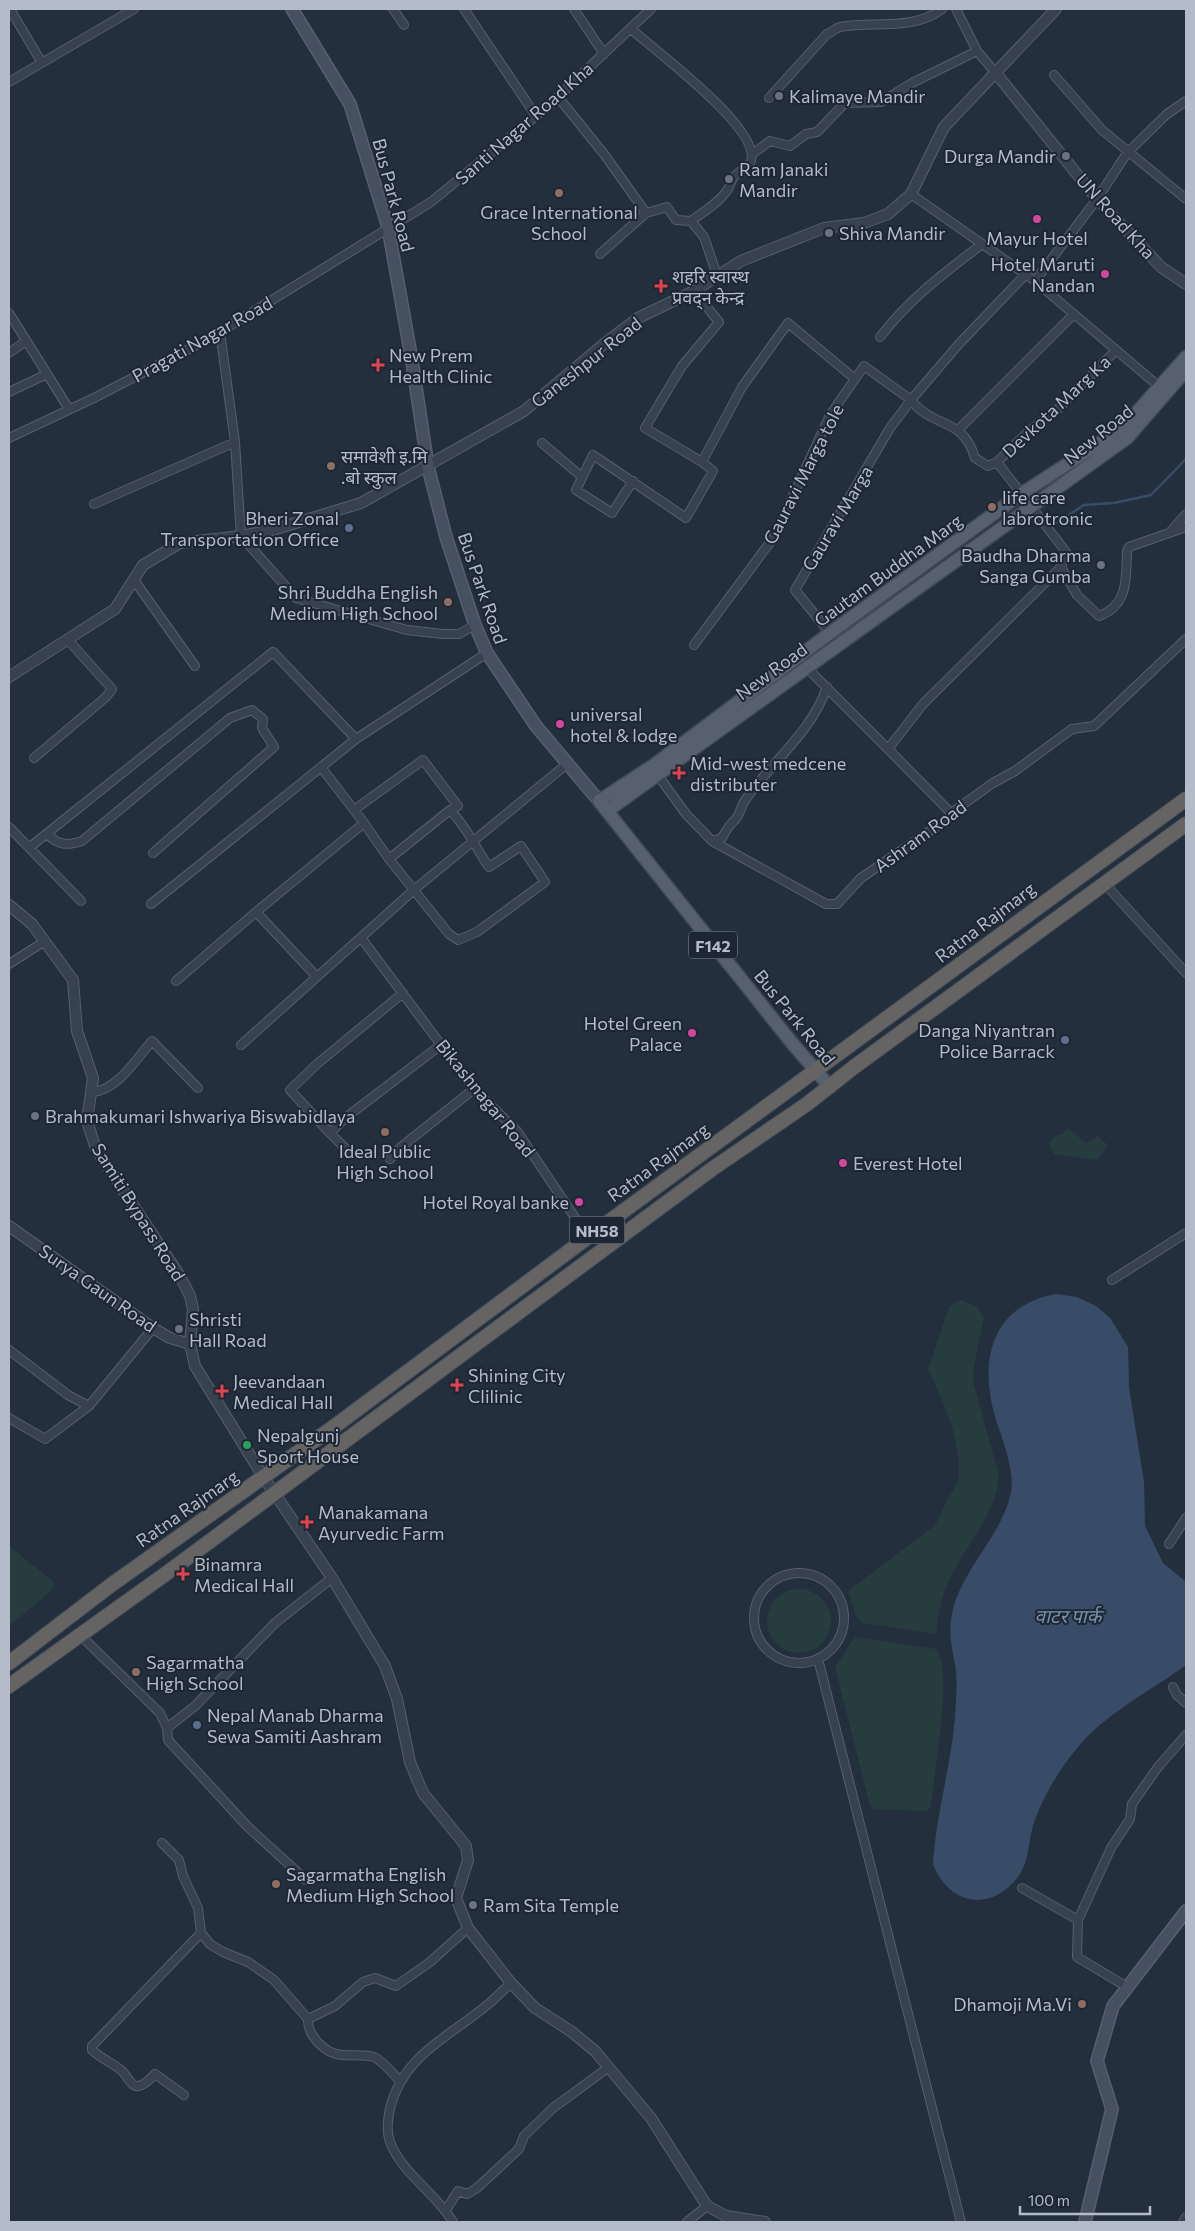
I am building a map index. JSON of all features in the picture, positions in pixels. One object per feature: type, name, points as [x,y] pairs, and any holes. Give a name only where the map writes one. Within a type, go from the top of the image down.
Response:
[{"type":"highway","name":"Ratna Rajmarg","points":[[9,1663],[148,1558],[264,1478],[588,1237],[1186,799]]},
{"type":"highway","name":"Ratna Rajmarg","points":[[9,1686],[274,1494],[712,1169],[830,1087],[854,1067],[1186,824]]},
{"type":"highway","points":[[537,1276],[549,1290]]},
{"type":"main road","name":"Bus Park Road","points":[[292,9],[350,104],[388,227],[412,361],[428,467],[446,537],[475,625],[487,654],[536,726],[830,1087]]},
{"type":"main road","name":"Gautam Buddha Marg","points":[[603,806],[654,765],[830,633],[1021,494],[1123,428],[1164,390],[1186,356]]},
{"type":"main road","name":"New Road","points":[[603,806],[657,774],[1126,438],[1164,390],[1186,370]]},
{"type":"main road","points":[[1084,2222],[1112,2108],[1098,2061],[1112,2006],[1186,1911]]},
{"type":"street","points":[[10,9],[42,63]]},
{"type":"street","points":[[9,82],[134,9]]},
{"type":"street","points":[[392,9],[404,25]]},
{"type":"street","points":[[464,9],[536,116]]},
{"type":"street","points":[[574,9],[604,54]]},
{"type":"street","name":"Santi Nagar Road Kha","points":[[388,227],[431,202],[536,116],[651,9]]},
{"type":"street","points":[[769,98],[827,34],[838,27],[877,26],[915,21],[934,15],[942,9]]},
{"type":"street","points":[[956,9],[977,51],[995,72]]},
{"type":"street","name":"Ganeshpur Road","points":[[9,677],[115,609],[143,565],[180,543],[241,536],[276,529],[361,503],[428,467],[524,411],[638,318],[694,291],[717,275],[741,262],[824,228],[864,223],[888,214],[911,194],[944,127],[1056,9]]},
{"type":"street","points":[[600,254],[646,213],[667,208],[676,220],[691,221],[728,189],[733,178],[750,163],[752,154],[734,120],[690,77],[655,51],[631,29]]},
{"type":"street","points":[[752,154],[770,141],[790,146],[806,134],[817,132],[845,103],[881,102],[912,83],[977,51]]},
{"type":"street","name":"UN Road Kha","points":[[995,72],[1097,198],[1161,267],[1186,284]]},
{"type":"street","points":[[1054,75],[1102,130],[1127,153],[1186,199]]},
{"type":"street","points":[[558,97],[604,154],[646,213]]},
{"type":"street","points":[[1035,281],[1097,198],[1127,153],[1167,114],[1186,101]]},
{"type":"street","points":[[911,194],[1035,281],[1164,390]]},
{"type":"street","points":[[691,221],[704,237],[717,275]]},
{"type":"street","name":"Pragati Nagar Road","points":[[9,438],[220,332],[388,227]]},
{"type":"street","points":[[880,337],[898,313],[923,288],[982,244]]},
{"type":"street","points":[[911,400],[1025,275]]},
{"type":"street","points":[[633,481],[612,513],[576,490],[593,455],[633,481],[686,518],[713,471],[702,462],[645,428],[682,366],[719,322],[694,291]]},
{"type":"street","points":[[9,313],[70,409]]},
{"type":"street","points":[[959,429],[1073,315]]},
{"type":"street","points":[[702,462],[742,387],[788,323],[855,379],[864,366],[911,400],[916,406],[936,419],[959,429],[971,443],[975,458],[988,466],[997,462],[1007,472],[1021,494],[1066,552],[1061,567],[922,704],[888,749]]},
{"type":"street","points":[[220,332],[235,442],[241,536],[296,598],[407,630],[459,634],[475,625]]},
{"type":"street","points":[[9,353],[26,341]]},
{"type":"street","name":"Devkota Marg Ka","points":[[997,462],[1028,432],[1059,408],[1116,350]]},
{"type":"street","points":[[9,392],[47,374]]},
{"type":"street","name":"Gauravi Marga tole","points":[[694,645],[774,536],[830,415],[855,379]]},
{"type":"street","name":"Gauravi Marga","points":[[830,633],[795,590],[822,547],[890,428],[911,400]]},
{"type":"street","points":[[94,504],[235,442]]},
{"type":"street","points":[[542,443],[582,477]]},
{"type":"street","points":[[1171,531],[1186,514]]},
{"type":"street","points":[[1061,567],[1077,595],[1099,616],[1107,613],[1121,600],[1126,582],[1127,551],[1129,547],[1186,527]]},
{"type":"street","points":[[134,580],[195,666]]},
{"type":"street","name":"Ashram Road","points":[[657,774],[686,814],[712,841],[826,904],[837,904],[861,878],[946,820],[951,813],[1014,771],[1072,728],[1094,726],[1186,639]]},
{"type":"street","points":[[34,758],[106,697],[112,689],[68,640]]},
{"type":"street","points":[[30,847],[273,652],[356,739]]},
{"type":"street","points":[[151,904],[356,739],[487,654]]},
{"type":"street","points":[[807,668],[951,813]]},
{"type":"street","points":[[712,841],[722,838],[745,800],[802,734],[813,718],[827,687]]},
{"type":"street","points":[[47,834],[55,841],[69,845],[82,841],[230,718],[252,710],[263,719],[262,728],[274,747],[153,853]]},
{"type":"street","points":[[354,810],[423,760],[458,806],[450,810],[389,859]]},
{"type":"street","points":[[242,1045],[362,939],[415,889],[567,764]]},
{"type":"street","points":[[321,768],[364,823],[389,859],[450,934],[458,940],[477,932],[545,882],[520,846],[489,867],[472,843],[463,823],[450,810]]},
{"type":"street","points":[[176,981],[364,823]]},
{"type":"street","points":[[9,827],[81,900]]},
{"type":"street","points":[[1105,884],[1186,973]]},
{"type":"street","name":"Samiti Bypass Road","points":[[9,905],[32,924],[73,980],[76,1031],[93,1078],[92,1092],[87,1110],[90,1134],[96,1149],[187,1289],[193,1309],[190,1344],[195,1366],[274,1494],[332,1578],[391,1679],[410,1762],[424,1793],[466,1846],[468,1860],[456,1898],[468,1928],[512,1983],[535,2008],[572,2032],[595,2051],[609,2066],[651,2118],[707,2206]]},
{"type":"street","points":[[256,912],[317,977]]},
{"type":"street","name":"Bikashnagar Road","points":[[362,939],[474,1089],[516,1131],[588,1237]]},
{"type":"street","points":[[9,964],[45,941]]},
{"type":"street","points":[[346,1149],[290,1090],[317,1064],[403,993]]},
{"type":"street","points":[[92,1092],[99,1091],[115,1083],[152,1041],[198,1088]]},
{"type":"street","points":[[330,1132],[344,1119],[442,1044]]},
{"type":"street","points":[[390,1159],[401,1147],[474,1089]]},
{"type":"street","name":"Surya Gaun Road","points":[[9,1226],[153,1328],[170,1338],[190,1344]]},
{"type":"street","points":[[1112,1280],[1186,1233]]},
{"type":"street","points":[[9,1418],[45,1439],[89,1406],[153,1328]]},
{"type":"street","points":[[9,1350],[68,1395],[89,1406]]},
{"type":"street","points":[[1169,1544],[1186,1518]]},
{"type":"street","points":[[794,1574],[816,1577],[829,1584],[838,1596],[844,1617],[843,1628],[838,1640],[830,1651],[818,1659],[805,1663],[777,1658],[766,1649],[758,1636],[754,1621],[756,1606],[762,1592],[773,1582],[794,1574]]},
{"type":"street","points":[[167,1728],[195,1706],[275,1623],[332,1578]]},
{"type":"street","points":[[80,1635],[160,1713],[167,1728],[168,1740],[247,1826],[306,1880]]},
{"type":"street","points":[[818,1659],[961,2222]]},
{"type":"street","points":[[1174,1687],[1177,1695],[1186,1703]]},
{"type":"street","points":[[1127,1987],[1077,1957],[1078,1920],[1082,1906],[1111,1848],[1130,1819],[1132,1804],[1158,1767],[1186,1735]]},
{"type":"street","points":[[162,1843],[179,1860],[198,1908],[202,1933],[210,1944],[223,1952],[248,1962],[274,1980],[308,2019],[307,2028],[314,2039],[339,2055],[375,2058],[400,2081]]},
{"type":"street","points":[[1022,1888],[1078,1920]]},
{"type":"street","points":[[308,2019],[335,2006],[363,1982],[375,1978],[396,1986],[430,1962],[468,1928]]},
{"type":"street","points":[[184,2095],[155,2074],[139,2087],[134,2086],[121,2070],[106,2062],[92,2050],[92,2046],[202,1933]]},
{"type":"street","points":[[453,2222],[446,2210],[417,2182],[390,2141],[387,2122],[400,2081],[423,2051],[486,2006],[512,1983]]},
{"type":"street","points":[[446,2210],[458,2191],[466,2194],[476,2188],[519,2149],[524,2136],[553,2108],[609,2066]]},
{"type":"street","points":[[687,2222],[707,2206],[726,2216],[766,2222]]},
{"type":"street","points":[[1183,2222],[1186,2217]]},
{"type":"green space","points":[[1068,1128],[1086,1143],[1097,1136],[1108,1145],[1097,1160],[1054,1154],[1049,1143],[1056,1135],[1062,1134]]},
{"type":"green space","points":[[962,1300],[977,1307],[984,1317],[973,1372],[974,1385],[999,1476],[997,1491],[992,1506],[953,1571],[947,1585],[941,1603],[936,1634],[863,1623],[857,1618],[848,1591],[934,1526],[956,1485],[959,1472],[956,1442],[952,1426],[928,1370],[949,1307],[956,1301]]},
{"type":"green space","points":[[9,1546],[55,1583],[49,1593],[9,1626]]},
{"type":"green space","points":[[793,1589],[805,1589],[822,1598],[829,1609],[831,1621],[829,1633],[822,1644],[805,1653],[793,1653],[781,1648],[772,1639],[767,1627],[767,1615],[772,1603],[781,1594]]},
{"type":"green space","points":[[855,1637],[936,1649],[941,1660],[943,1677],[942,1720],[932,1796],[930,1807],[926,1811],[874,1809],[870,1806],[835,1667]]},
{"type":"water","name":"वाटर पार्क","points":[[1056,1294],[1077,1297],[1096,1306],[1110,1318],[1128,1347],[1129,1388],[1144,1482],[1145,1526],[1163,1563],[1186,1582],[1186,1665],[1108,1718],[1085,1739],[1062,1768],[1042,1804],[1033,1826],[1024,1865],[1018,1877],[995,1896],[983,1900],[971,1899],[960,1896],[949,1888],[940,1878],[933,1864],[937,1827],[955,1717],[956,1677],[952,1650],[951,1617],[958,1594],[965,1580],[1005,1512],[1012,1487],[1010,1466],[994,1413],[990,1392],[989,1372],[991,1353],[996,1336],[1005,1321],[1018,1309],[1035,1300]]},
{"type":"waterway","points":[[1055,524],[1084,505],[1114,503],[1151,495],[1186,459]]},
{"type":"place","name":"Kalimaye Mandir","points":[[779,96]]},
{"type":"place","name":"Durga Mandir","points":[[1066,156]]},
{"type":"place","name":"Ram Janaki Mandir","points":[[729,179]]},
{"type":"place","name":"Grace International School","points":[[559,193]]},
{"type":"place","name":"Mayur Hotel","points":[[1037,219]]},
{"type":"place","name":"Shiva Mandir","points":[[829,233]]},
{"type":"place","name":"Hotel Maruti Nandan","points":[[1105,274]]},
{"type":"place","name":"शहरि स्वास्थ प्रवद्न केन्द्र","points":[[661,286]]},
{"type":"place","name":"New Prem Health Clinic","points":[[378,365]]},
{"type":"place","name":"समावेशी इ.मि .बाे स्कुल","points":[[331,466]]},
{"type":"place","name":"life care labrotronic","points":[[992,507]]},
{"type":"place","name":"Bheri Zonal Transportation Office","points":[[349,528]]},
{"type":"place","name":"Baudha Dharma Sanga Gumba","points":[[1101,565]]},
{"type":"place","name":"Shri Buddha English Medium High School","points":[[448,602]]},
{"type":"place","name":"universal hotel & lodge","points":[[560,724]]},
{"type":"place","name":"Mid-west medcene distributer","points":[[679,773]]},
{"type":"place","name":"Hotel Green Palace","points":[[692,1033]]},
{"type":"place","name":"Danga Niyantran Police Barrack","points":[[1065,1040]]},
{"type":"place","name":"Brahmakumari Ishwariya Biswabidlaya","points":[[35,1116]]},
{"type":"place","name":"Ideal Public High School","points":[[385,1132]]},
{"type":"place","name":"Everest Hotel","points":[[843,1163]]},
{"type":"place","name":"Hotel Royal banke","points":[[579,1202]]},
{"type":"place","name":"Shristi Hall Road","points":[[179,1329]]},
{"type":"place","name":"Shining City Clilinic","points":[[457,1385]]},
{"type":"place","name":"Jeevandaan Medical Hall","points":[[222,1391]]},
{"type":"place","name":"Nepalgunj Sport House","points":[[247,1445]]},
{"type":"place","name":"Manakamana Ayurvedic Farm","points":[[307,1522]]},
{"type":"place","name":"Binamra Medical Hall","points":[[183,1574]]},
{"type":"place","name":"Sagarmatha High School","points":[[136,1672]]},
{"type":"place","name":"Nepal Manab Dharma Sewa Samiti Aashram","points":[[197,1725]]},
{"type":"place","name":"Sagarmatha English Medium High School","points":[[276,1884]]},
{"type":"place","name":"Ram Sita Temple","points":[[473,1905]]},
{"type":"place","name":"Dhamoji Ma.Vi","points":[[1082,2004]]}]
